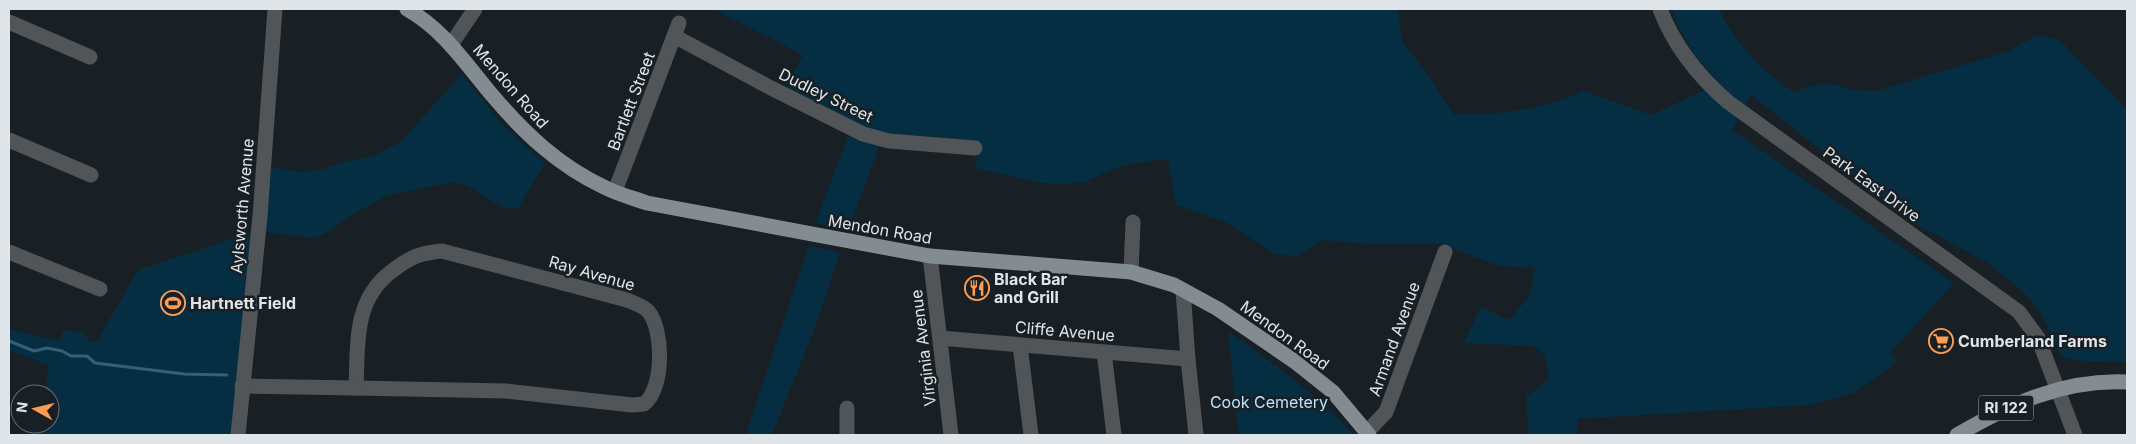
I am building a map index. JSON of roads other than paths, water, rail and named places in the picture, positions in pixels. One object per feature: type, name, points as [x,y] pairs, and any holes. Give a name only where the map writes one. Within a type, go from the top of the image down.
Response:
[{"type":"main road","name":"Mendon Road","points":[[407,9],[438,30],[452,43],[492,95],[543,148],[570,169],[615,191],[647,203],[930,256],[1131,272],[1159,279],[1218,309],[1310,373],[1338,396],[1367,434]]},
{"type":"main road","name":"RI 122","points":[[1957,435],[2006,408],[2058,388],[2095,382],[2127,382]]},
{"type":"street","name":"Aylsworth Avenue","points":[[238,435],[260,216],[275,9]]},
{"type":"street","points":[[452,43],[475,9]]},
{"type":"street","name":"Park East Drive","points":[[1660,9],[1682,51],[1717,92],[2011,305],[2030,324],[2042,346],[2075,435]]},
{"type":"street","points":[[9,22],[90,57]]},
{"type":"street","name":"Dudley Street","points":[[677,30],[771,88],[863,134],[890,141],[975,148]]},
{"type":"street","name":"Bartlett Street","points":[[615,191],[677,30]]},
{"type":"street","points":[[9,140],[91,175]]},
{"type":"street","points":[[1131,272],[1133,222]]},
{"type":"street","points":[[9,252],[100,289]]},
{"type":"street","name":"Ray Avenue","points":[[242,386],[513,392],[616,404],[644,404],[656,392],[658,381],[658,334],[647,310],[627,300],[455,252],[431,252],[410,257],[383,278],[372,290],[366,302],[359,331],[356,388]]},
{"type":"street","name":"Armand Avenue","points":[[1367,434],[1386,412],[1445,252]]},
{"type":"street","name":"Virginia Avenue","points":[[930,256],[951,435]]},
{"type":"street","points":[[1183,290],[1196,435]]},
{"type":"street","name":"Cliffe Avenue","points":[[940,338],[1188,359]]},
{"type":"street","points":[[1020,345],[1031,435]]},
{"type":"street","points":[[1104,352],[1114,435]]},
{"type":"street","points":[[847,435],[848,408]]},
{"type":"waterway","points":[[9,341],[34,351],[47,348],[62,351],[71,356],[87,356],[95,363],[184,374],[227,375]]},
{"type":"place","name":"Black Bar and Grill","points":[[977,288]]},
{"type":"place","name":"Hartnett Field","points":[[173,303]]},
{"type":"place","name":"Cumberland Farms","points":[[1941,341]]},
{"type":"park label","name":"Cook Cemetery","points":[[1269,402]]}]
